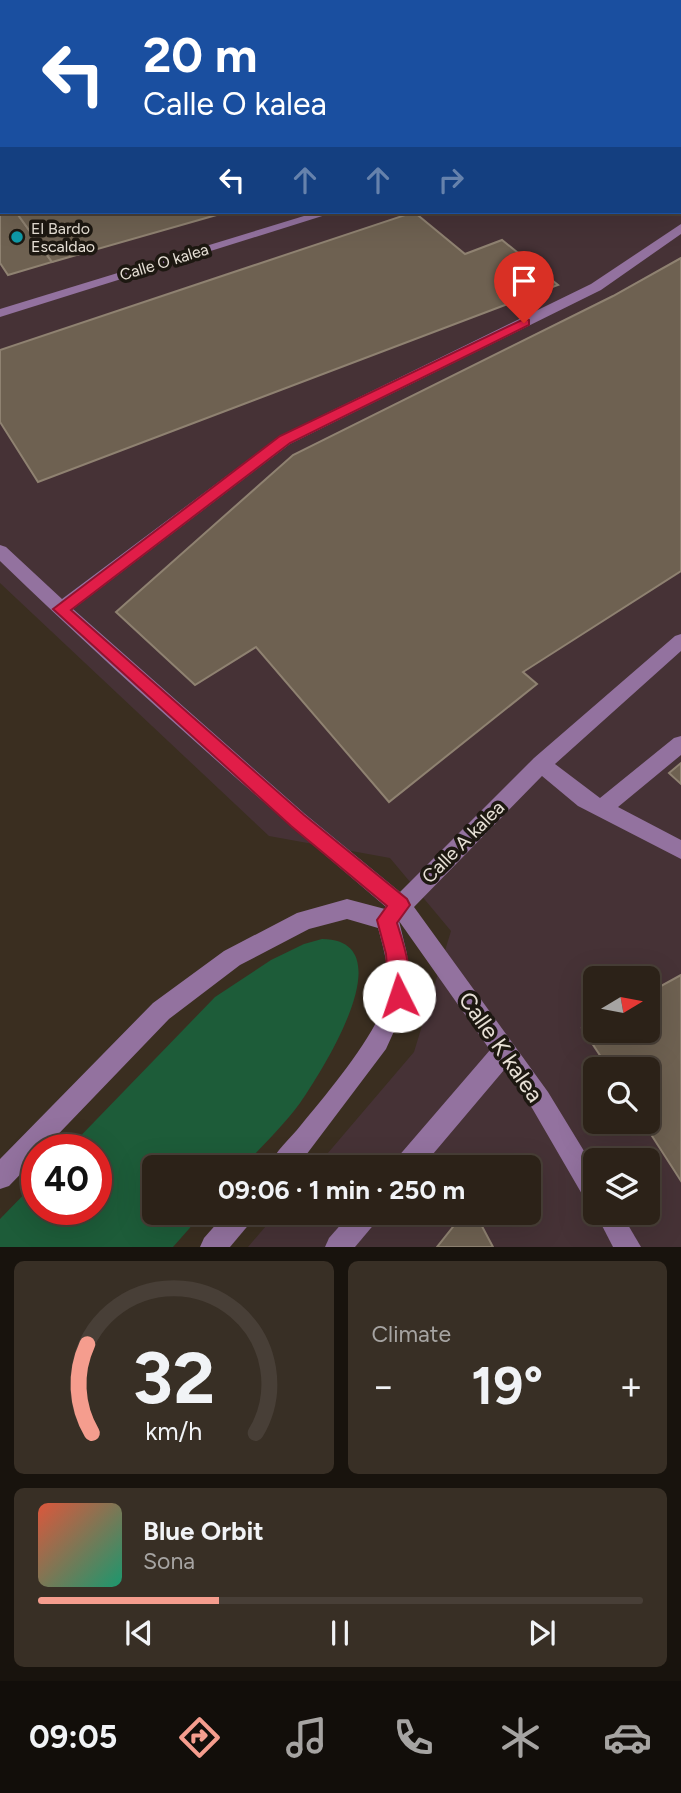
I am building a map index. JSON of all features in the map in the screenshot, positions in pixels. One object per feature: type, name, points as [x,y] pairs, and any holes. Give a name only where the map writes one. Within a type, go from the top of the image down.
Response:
[{"type":"street","name":"Calle O kalea","points":[[0,313],[322,214]]},
{"type":"street","points":[[61,609],[285,440],[596,287],[681,228]]},
{"type":"street","points":[[0,551],[61,609],[298,820],[393,913],[399,996],[378,1041],[291,1155]]},
{"type":"street","name":"Calle A kalea","points":[[393,913],[541,765],[681,641]]},
{"type":"street","points":[[600,809],[681,744]]},
{"type":"street","points":[[541,765],[600,809],[681,850]]},
{"type":"street","points":[[0,1177],[161,1012],[232,958],[305,920],[347,909],[393,913]]},
{"type":"street","name":"Calle K kalea","points":[[393,913],[505,1051],[540,1100],[583,1172]]},
{"type":"street","points":[[416,1155],[505,1051]]},
{"type":"street","points":[[213,1247],[232,1225]]},
{"type":"street","points":[[338,1247],[357,1225]]},
{"type":"street","points":[[614,1225],[628,1247]]},
{"type":"shaded area","points":[[0,214],[681,214],[681,1247],[248,1247],[267,1225],[541,1225],[541,1155],[326,1155],[414,1052],[451,931],[390,858],[269,836],[0,583]]},
{"type":"green space","points":[[322,939],[346,945],[357,961],[358,983],[339,1037],[300,1103],[254,1155],[142,1155],[142,1225],[192,1225],[173,1247],[0,1247],[0,1219],[21,1197],[21,1225],[112,1225],[112,1134],[82,1134],[215,997],[271,960],[304,944]]},
{"type":"building","name":"El Bardo Escaldao","points":[[0,214],[17,214],[52,262],[8,275],[0,263]]},
{"type":"building","points":[[17,214],[220,214],[52,262]]},
{"type":"building","points":[[408,214],[416,214],[465,254],[502,240],[558,285],[38,482],[0,422],[0,350]]},
{"type":"building","points":[[681,258],[681,571],[523,672],[537,684],[389,802],[256,647],[195,685],[116,612],[293,455],[613,296]]},
{"type":"building","points":[[681,763],[681,784],[669,773]]},
{"type":"building","points":[[681,975],[681,1181],[651,1134],[660,1134],[660,1057],[601,1057],[592,1043],[660,1043],[660,986]]},
{"type":"building","points":[[454,1225],[481,1225],[493,1247],[437,1247]]},
{"type":"place","name":"El Bardo Escaldao","points":[[17,237]]},
{"type":"route","points":[[399,996],[396,954],[387,920],[400,905],[298,820],[61,609],[285,440],[524,323]]}]
